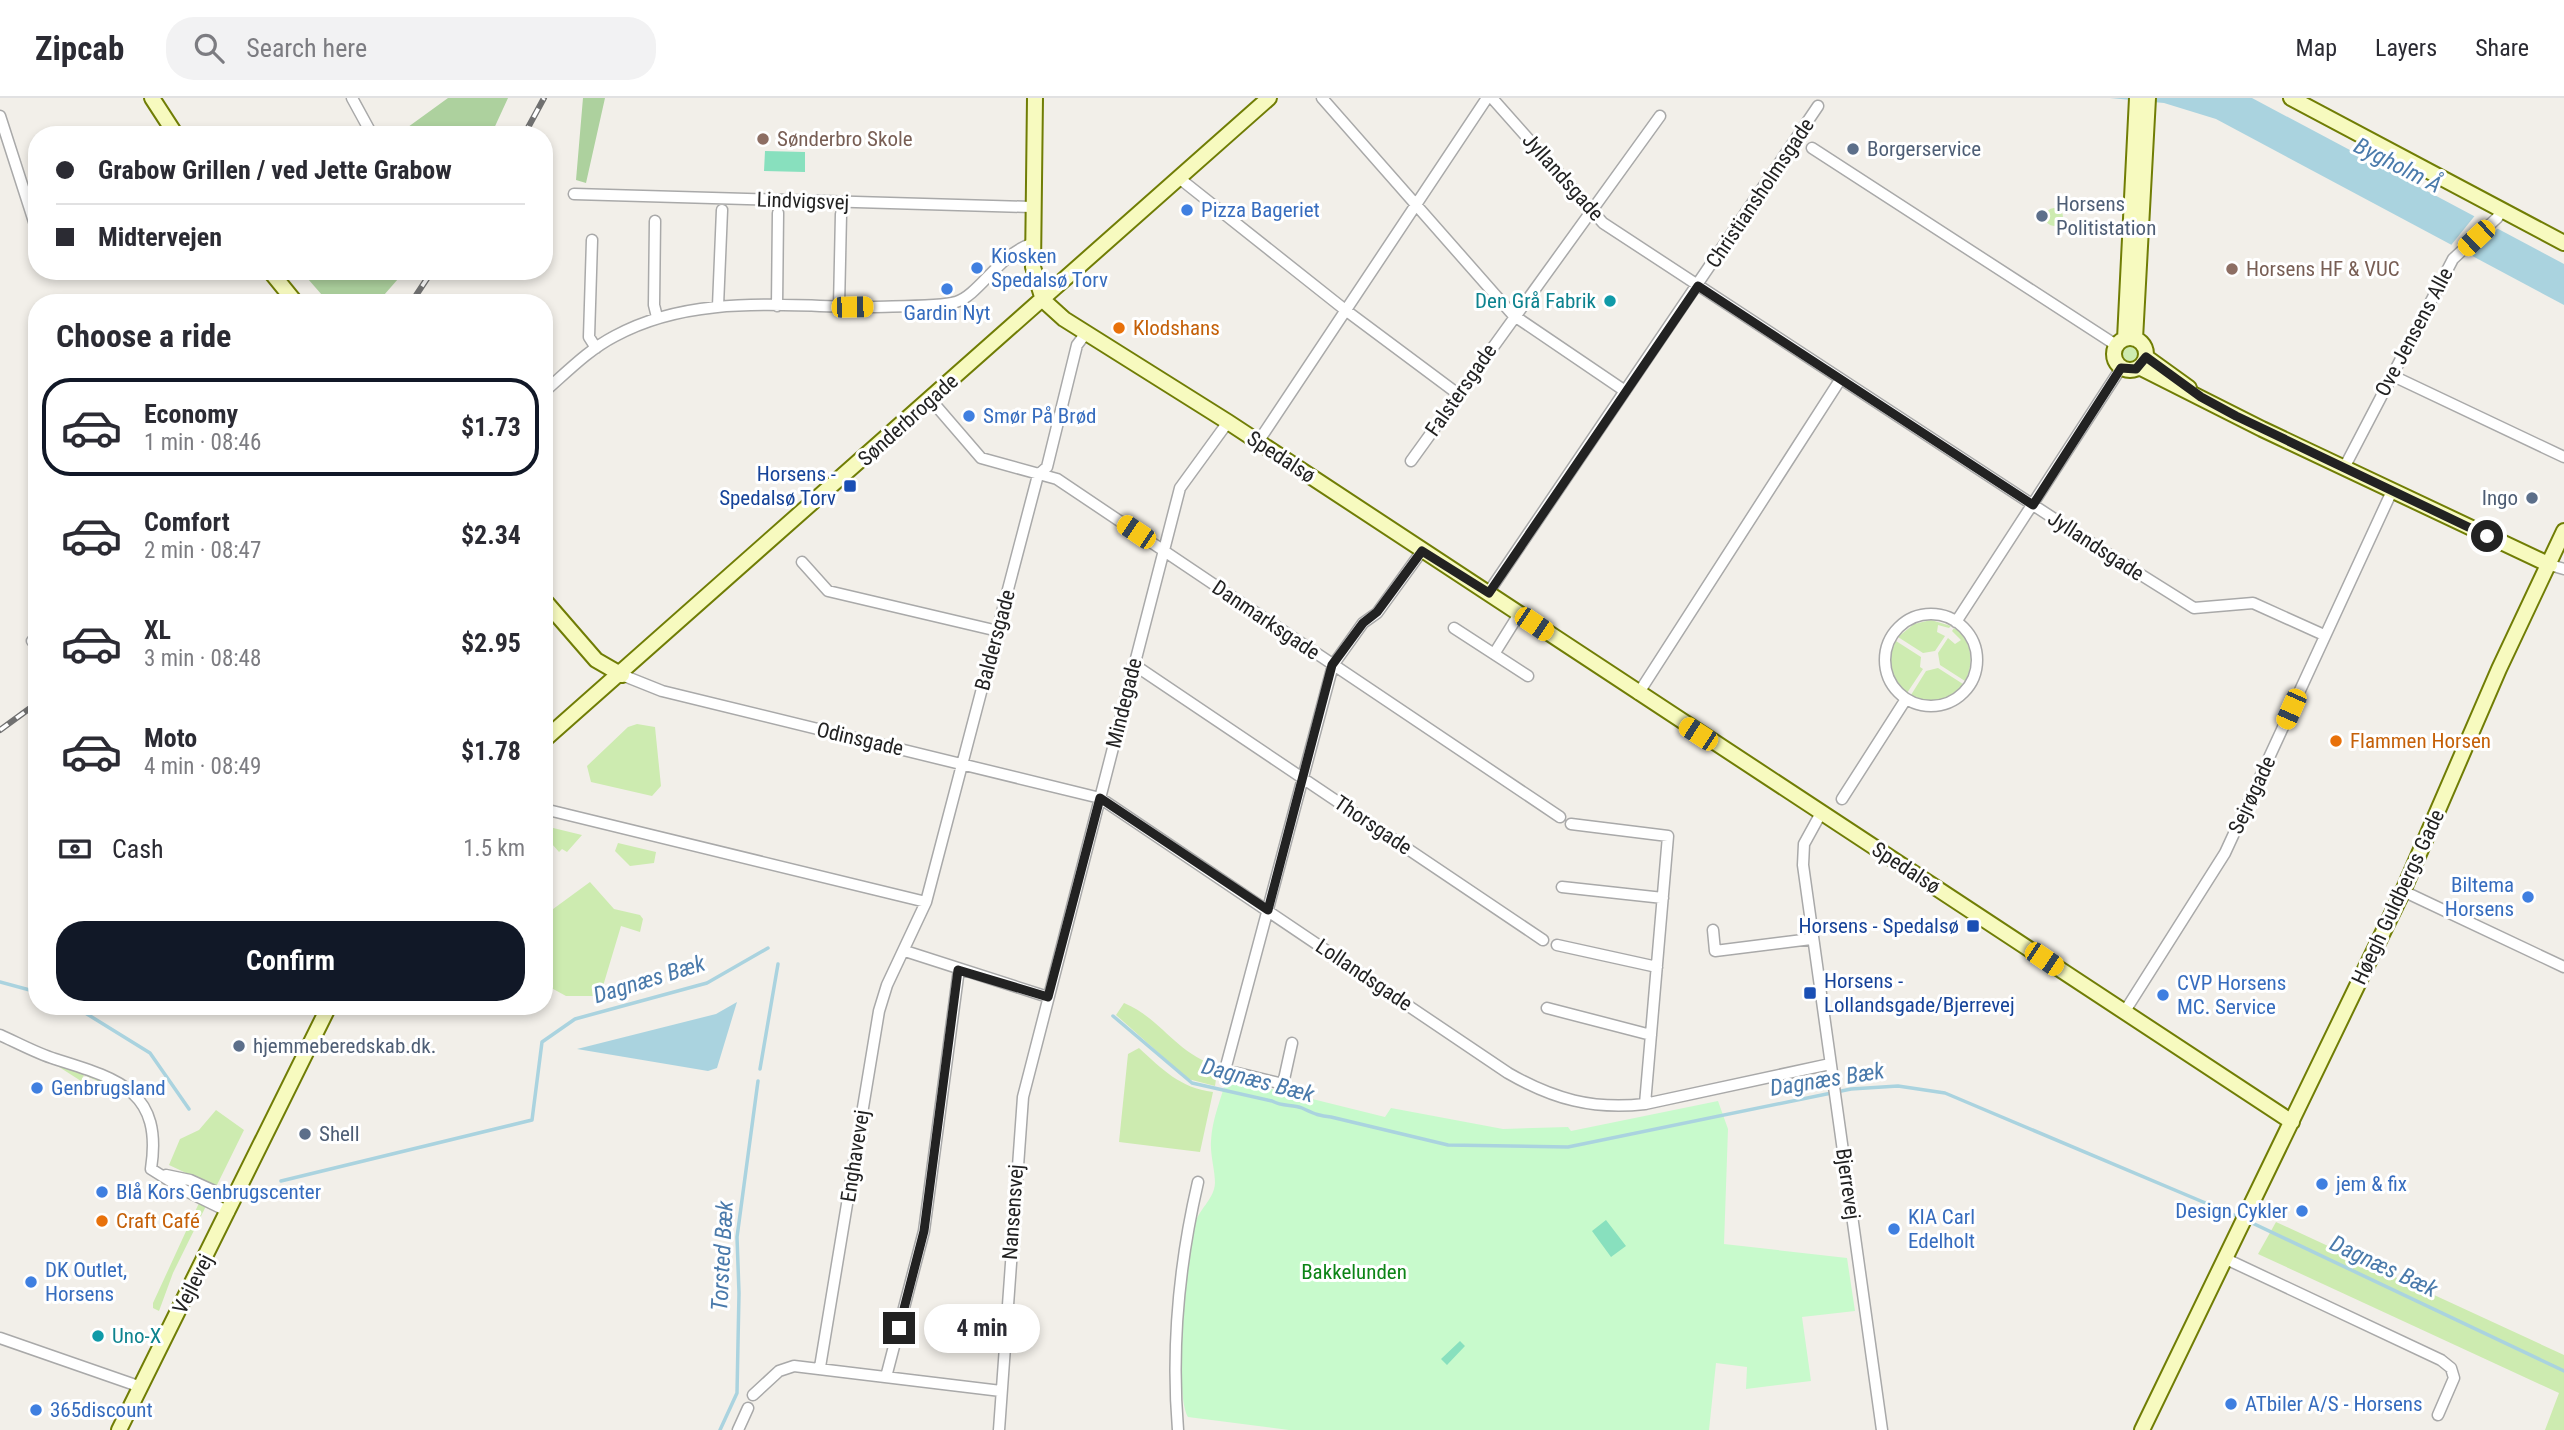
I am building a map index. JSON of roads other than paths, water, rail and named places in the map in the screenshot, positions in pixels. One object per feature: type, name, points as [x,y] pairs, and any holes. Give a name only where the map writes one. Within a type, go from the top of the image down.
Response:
[{"type":"street","points":[[152,98],[170,126]]},
{"type":"street","points":[[352,98],[367,126]]},
{"type":"street","points":[[1035,98],[1031,244],[1032,267],[1043,300]]},
{"type":"street","name":"Sønderbrogade","points":[[553,732],[622,675],[1269,98]]},
{"type":"street","points":[[1322,98],[1513,315],[1625,391]]},
{"type":"street","points":[[1258,442],[1415,203],[1489,98]]},
{"type":"street","name":"Jyllandsgade","points":[[1489,98],[1589,211],[1840,380],[2188,605],[2206,608],[2235,602],[2253,603],[2324,635]]},
{"type":"street","points":[[2291,98],[2499,215],[2564,243]]},
{"type":"street","points":[[2142,101],[2126,341],[2114,358],[2121,368],[2132,370],[2143,362]]},
{"type":"street","name":"Christiansholmsgade","points":[[1489,593],[1818,106]]},
{"type":"street","points":[[0,116],[28,203]]},
{"type":"street","name":"Falstersgade","points":[[1411,460],[1513,315],[1660,116]]},
{"type":"street","points":[[1812,148],[2126,341],[2144,347],[2143,362]]},
{"type":"street","points":[[1179,178],[1344,309],[1458,394]]},
{"type":"street","name":"Lindvigsvej","points":[[574,194],[1031,207]]},
{"type":"street","points":[[718,306],[722,210]]},
{"type":"street","points":[[777,306],[778,213]]},
{"type":"street","points":[[839,307],[841,214]]},
{"type":"street","name":"Ove Jensens Alle","points":[[2344,468],[2456,256],[2499,215]]},
{"type":"street","points":[[655,221],[654,305],[657,317]]},
{"type":"street","points":[[592,240],[589,337],[596,348]]},
{"type":"street","points":[[553,384],[596,348],[657,317],[718,306],[909,306],[957,302],[1013,251],[1031,244]]},
{"type":"street","points":[[277,280],[289,294]]},
{"type":"street","name":"Spedalsø","points":[[1043,300],[1086,333],[1228,422],[2292,1122]]},
{"type":"street","name":"Baldersgade","points":[[905,951],[926,902],[1038,475],[1047,467],[1077,345],[1086,333]]},
{"type":"street","points":[[2143,362],[2201,397],[2344,468],[2557,567]]},
{"type":"street","points":[[1956,622],[2121,368]]},
{"type":"street","points":[[2391,375],[2564,457]]},
{"type":"street","points":[[1638,694],[1840,380]]},
{"type":"street","name":"Danmarksgade","points":[[931,400],[981,458],[1057,479],[1560,817]]},
{"type":"street","name":"Mindegade","points":[[1048,997],[1180,488],[1228,422]]},
{"type":"street","name":"Sejrøgade","points":[[2125,1012],[2225,853],[2392,491]]},
{"type":"street","name":"Høegh Guldbergs Gade","points":[[2142,1430],[2403,891],[2499,669],[2557,567],[2564,531]]},
{"type":"street","points":[[1292,1043],[1283,1084],[1225,1070],[1332,665],[1363,623],[1377,612],[1422,551]]},
{"type":"street","points":[[802,562],[828,591],[998,631]]},
{"type":"street","points":[[553,610],[596,660],[622,675]]},
{"type":"street","points":[[1494,654],[1519,614]]},
{"type":"street","points":[[1933,614],[1956,622],[1972,639],[1976,650],[1976,668],[1969,685],[1957,698],[1941,705],[1917,704],[1906,699],[1890,681],[1886,670],[1885,658],[1892,636],[1900,626],[1921,615],[1933,614]]},
{"type":"street","points":[[1454,628],[1528,676]]},
{"type":"street","name":"Thorsgade","points":[[1133,664],[1543,940]]},
{"type":"street","name":"Odinsgade","points":[[622,675],[662,691],[1100,798]]},
{"type":"street","points":[[1842,799],[1906,699]]},
{"type":"street","name":"Lollandsgade","points":[[1100,798],[1534,1088],[1566,1101],[1591,1106],[1645,1104],[1830,1067]]},
{"type":"street","points":[[553,811],[926,902]]},
{"type":"street","name":"Bjerrevej","points":[[1821,813],[1808,833],[1801,853],[1882,1430]]},
{"type":"street","points":[[1571,824],[1668,836],[1645,1104]]},
{"type":"street","points":[[1562,887],[1663,898]]},
{"type":"street","points":[[2403,891],[2564,967]]},
{"type":"street","points":[[1713,930],[1715,951],[1811,939]]},
{"type":"street","points":[[1557,945],[1657,967]]},
{"type":"street","points":[[905,951],[1048,997]]},
{"type":"street","name":"Enghavevej","points":[[820,1367],[879,1011],[887,985],[905,951]]},
{"type":"street","points":[[886,1377],[924,1231],[958,970]]},
{"type":"street","name":"Nansensvej","points":[[999,1430],[1019,1125],[1023,1097],[1048,997]]},
{"type":"street","points":[[1547,1008],[1651,1035]]},
{"type":"street","name":"Vejlevej","points":[[119,1430],[325,1015]]},
{"type":"street","points":[[0,1035],[127,1086],[145,1106],[153,1122],[155,1144],[151,1169],[186,1191],[231,1206]]},
{"type":"street","points":[[1178,1430],[1175,1345],[1179,1284],[1198,1182]]},
{"type":"street","points":[[2224,1258],[2441,1360],[2451,1368],[2454,1378],[2438,1415]]},
{"type":"street","points":[[0,1338],[141,1387]]},
{"type":"street","points":[[753,1395],[779,1371],[794,1366],[820,1367],[1001,1391]]},
{"type":"street","points":[[738,1430],[748,1408]]},
{"type":"water","points":[[2110,98],[2252,98],[2564,264],[2564,305],[2216,119],[2164,103]]},
{"type":"water","points":[[737,1002],[717,1068],[708,1071],[577,1049],[716,1014]]},
{"type":"waterway","points":[[281,1181],[532,1120],[542,1042],[575,1019],[707,983],[768,948]]},
{"type":"waterway","name":"Torsted Bæk","points":[[760,1069],[778,964]]},
{"type":"waterway","name":"Dagnæs Bæk","points":[[0,982],[28,990]]},
{"type":"waterway","name":"Dagnæs Bæk","points":[[89,1015],[150,1053],[189,1109]]},
{"type":"waterway","name":"Dagnæs Bæk","points":[[1113,1016],[1192,1083],[1448,1145],[1568,1147],[1851,1089],[1898,1086],[1945,1093],[2241,1218]]},
{"type":"waterway","name":"Torsted Bæk","points":[[720,1430],[737,1393],[737,1237],[758,1081]]},
{"type":"waterway","name":"Dagnæs Bæk","points":[[2248,1221],[2564,1371]]},
{"type":"railway","points":[[529,126],[544,98]]},
{"type":"railway","points":[[417,294],[426,280]]},
{"type":"railway","points":[[0,730],[28,710]]},
{"type":"place","name":"Sønderbro Skole","points":[[763,139]]},
{"type":"place","name":"Borgerservice","points":[[1853,149]]},
{"type":"place","name":"Pizza Bageriet","points":[[1187,210]]},
{"type":"place","name":"Horsens Politistation","points":[[2042,216]]},
{"type":"place","name":"Kiosken Spedalsø Torv","points":[[977,268]]},
{"type":"place","name":"Horsens HF & VUC","points":[[2232,269]]},
{"type":"place","name":"Gardin Nyt","points":[[947,289]]},
{"type":"place","name":"Den Grå Fabrik","points":[[1610,301]]},
{"type":"place","name":"Klodshans","points":[[1119,328]]},
{"type":"place","name":"Smør På Brød","points":[[969,416]]},
{"type":"place","name":"Horsens - Spedalsø Torv","points":[[850,486]]},
{"type":"place","name":"Ingo","points":[[2532,498]]},
{"type":"place","name":"Flammen Horsen","points":[[2336,741]]},
{"type":"place","name":"Biltema Horsens","points":[[2528,897]]},
{"type":"place","name":"Horsens - Spedalsø","points":[[1973,926]]},
{"type":"place","name":"Horsens - Lollandsgade/Bjerrevej","points":[[1810,993]]},
{"type":"place","name":"CVP Horsens MC. Service","points":[[2163,995]]},
{"type":"place","name":"hjemmeberedskab.dk.","points":[[239,1046]]},
{"type":"place","name":"Genbrugsland","points":[[37,1088]]},
{"type":"place","name":"Shell","points":[[305,1134]]},
{"type":"place","name":"jem & fix","points":[[2322,1184]]},
{"type":"place","name":"Blå Kors Genbrugscenter","points":[[102,1192]]},
{"type":"place","name":"Design Cykler","points":[[2302,1211]]},
{"type":"place","name":"Craft Café","points":[[102,1221]]},
{"type":"place","name":"KIA Carl Edelholt","points":[[1894,1229]]},
{"type":"place","name":"DK Outlet, Horsens","points":[[31,1282]]},
{"type":"place","name":"Uno-X","points":[[98,1336]]},
{"type":"place","name":"ATbiler A/S - Horsens","points":[[2231,1404]]},
{"type":"place","name":"365discount","points":[[36,1410]]},
{"type":"water label","name":"Bygholm Å","points":[[2398,165]]},
{"type":"park label","name":"Bakkelunden","points":[[1354,1272]]}]
